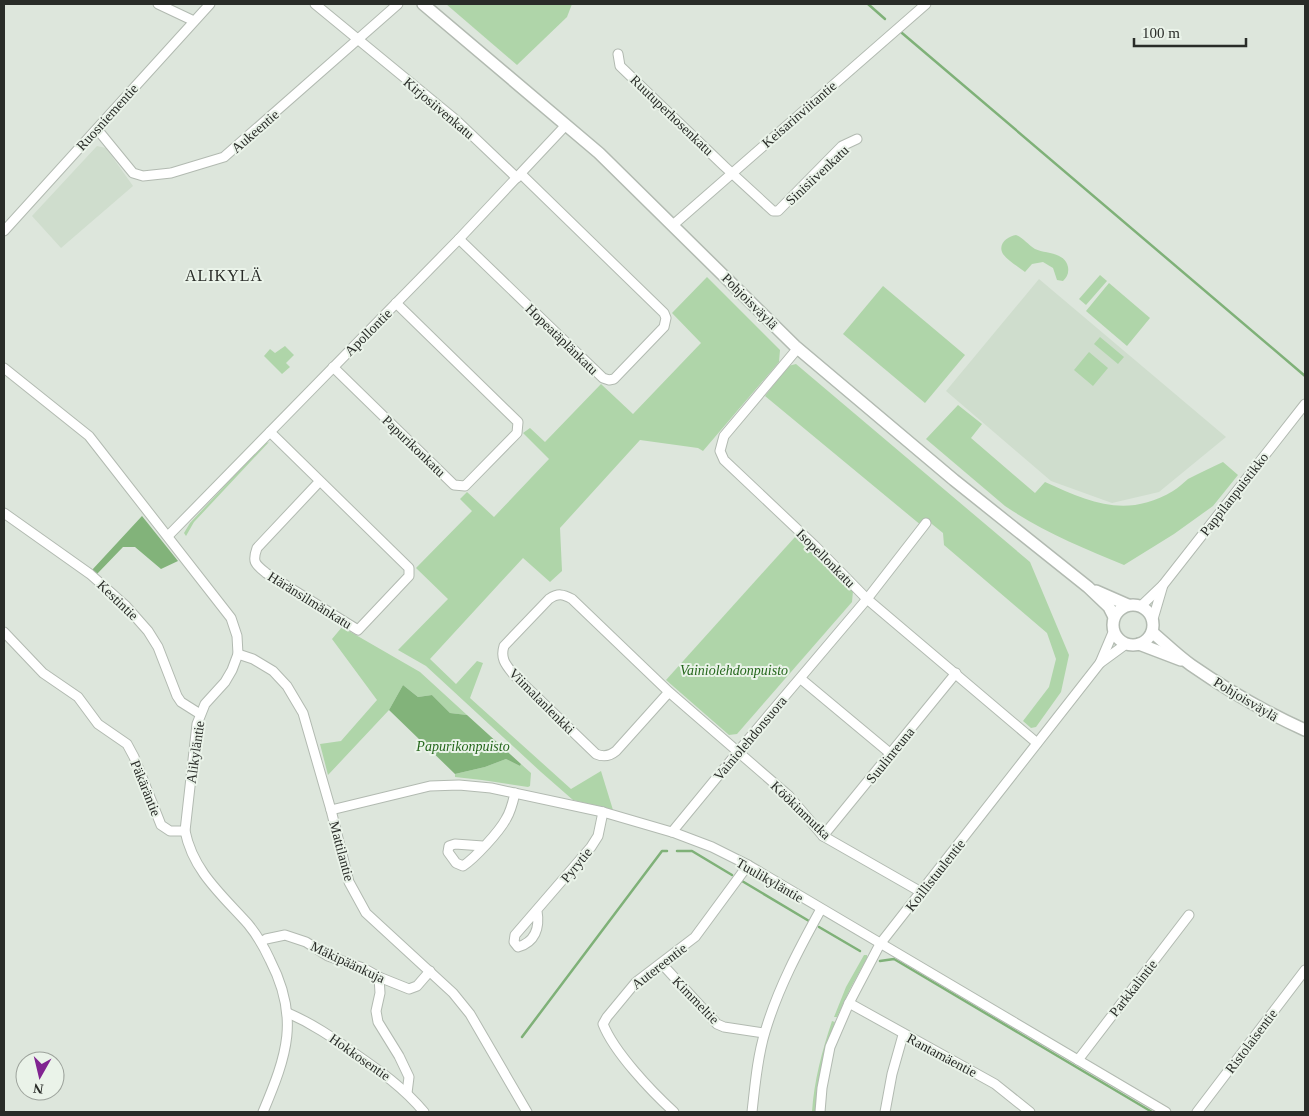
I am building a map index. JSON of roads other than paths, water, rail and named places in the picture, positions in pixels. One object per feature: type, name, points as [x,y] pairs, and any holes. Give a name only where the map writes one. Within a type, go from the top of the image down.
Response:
[{"type":"main road","name":"Pohjoisväylä","points":[[423,4],[599,153],[798,348],[954,480],[1088,587],[1108,606],[1114,617]]},
{"type":"main road","name":"Pohjoisväylä","points":[[1088,587],[1128,605]]},
{"type":"main road","points":[[1128,605],[1141,606],[1153,619],[1152,632],[1144,642],[1126,644],[1116,636],[1114,617],[1128,605]]},
{"type":"main road","name":"Pohjoisväylä","points":[[1152,632],[1190,664],[1234,693],[1273,716],[1305,730]]},
{"type":"main road","name":"Pohjoisväylä","points":[[1139,644],[1190,664]]},
{"type":"street","points":[[158,4],[194,21]]},
{"type":"street","name":"Ruosniementie","points":[[4,231],[210,4]]},
{"type":"street","name":"Kirjosiivenkatu","points":[[315,4],[456,120],[519,176]]},
{"type":"street","name":"Aukeentie","points":[[97,129],[133,173],[143,176],[171,173],[224,157],[398,4]]},
{"type":"street","name":"Keisarinviitantie","points":[[673,225],[926,4]]},
{"type":"street","name":"Ruutuperhosenkatu","points":[[618,54],[620,66],[732,173]]},
{"type":"street","name":"Apollontie","points":[[168,536],[459,239],[566,125]]},
{"type":"street","name":"Sinisiivenkatu","points":[[732,173],[764,205],[773,211],[778,211],[842,146],[858,139]]},
{"type":"street","name":"Hopeatäplänkatu","points":[[459,239],[603,378],[614,379],[664,327],[666,318],[664,313],[519,176]]},
{"type":"street","name":"Papurikonkatu","points":[[333,368],[454,485],[465,486],[517,433],[518,422],[396,303]]},
{"type":"street","name":"Isopellonkatu","points":[[798,348],[724,436],[720,451],[724,460],[815,546],[867,599],[1038,742]]},
{"type":"street","points":[[4,368],[89,436],[231,618],[237,636],[238,654]]},
{"type":"street","name":"Pappilanpuistikko","points":[[1141,606],[1163,585],[1305,404]]},
{"type":"street","name":"Häränsilmänkatu","points":[[270,432],[408,568],[409,576],[358,630],[266,573],[256,563],[254,557],[257,548],[319,482]]},
{"type":"street","name":"Kestintie","points":[[4,513],[90,574],[125,605],[148,631],[158,647],[177,696],[182,702],[200,714]]},
{"type":"street","name":"Vainiolehdonsuora","points":[[672,832],[867,599],[926,524]]},
{"type":"street","name":"Pappilanpuistikko","points":[[1153,619],[1163,585]]},
{"type":"street","name":"Viimalanlenkki","points":[[669,692],[616,751],[612,754],[601,756],[596,754],[514,675],[502,661],[502,652],[504,646],[549,599],[555,595],[564,594],[572,599],[669,692],[737,752]]},
{"type":"street","name":"Koillistuulentie","points":[[820,1112],[822,1088],[830,1047],[849,1003],[880,944],[1100,663],[1114,630]]},
{"type":"street","name":"Päkäräntie","points":[[4,632],[43,674],[78,698],[98,724],[127,744],[161,825],[170,830],[185,831]]},
{"type":"street","name":"Koillistuulentie","points":[[1100,663],[1126,644]]},
{"type":"street","name":"Alikyläntie","points":[[238,654],[225,682],[205,704],[196,724],[185,831],[194,860],[206,879],[250,926],[261,942],[275,969],[288,1013],[284,1052],[280,1068],[263,1112]]},
{"type":"street","name":"Mattilantie","points":[[238,654],[263,664],[273,671],[287,686],[303,713],[331,810],[349,882],[366,913],[453,993],[470,1014],[527,1112]]},
{"type":"street","name":"Suulinreuna","points":[[824,836],[956,674]]},
{"type":"street","points":[[801,679],[891,754]]},
{"type":"street","name":"Köökinmutka","points":[[737,752],[789,796],[824,836],[921,892]]},
{"type":"street","name":"Tuulikyläntie","points":[[331,810],[430,786],[459,785],[491,788],[603,812],[672,832],[712,847],[748,865],[1166,1112]]},
{"type":"street","points":[[483,846],[506,820],[515,793]]},
{"type":"street","name":"Pyrytie","points":[[537,911],[591,847],[598,836],[603,812]]},
{"type":"street","name":"Autereentie","points":[[674,1112],[645,1084],[607,1035],[603,1024],[628,990],[695,937],[748,865]]},
{"type":"street","points":[[752,1112],[755,1081],[764,1033],[784,978],[822,910]]},
{"type":"street","name":"Parkkalintie","points":[[1078,1060],[1189,915]]},
{"type":"street","name":"Mäkipäänkuja","points":[[261,942],[285,935],[306,942],[328,956],[363,968],[379,977],[409,989],[417,986],[430,971]]},
{"type":"street","name":"Kimmeltie","points":[[662,964],[716,1024],[764,1033]]},
{"type":"street","name":"Ristolaisentie","points":[[1197,1112],[1305,970]]},
{"type":"street","points":[[379,977],[380,993],[376,1011],[378,1022],[399,1056],[409,1077],[408,1092]]},
{"type":"street","name":"Rantamäentie","points":[[849,1003],[903,1035],[995,1084],[1030,1112]]},
{"type":"street","name":"Hokkosentie","points":[[288,1013],[312,1023],[386,1075],[408,1092],[424,1112]]},
{"type":"street","points":[[885,1112],[892,1074],[903,1035]]},
{"type":"waterway","points":[[868,4],[885,19]]},
{"type":"waterway","points":[[902,33],[1305,376]]},
{"type":"waterway","points":[[522,1037],[662,851],[667,851]]},
{"type":"waterway","points":[[677,851],[692,851],[732,875]]},
{"type":"waterway","points":[[742,881],[809,921]]},
{"type":"waterway","points":[[819,927],[860,951]]},
{"type":"waterway","points":[[880,961],[894,959],[1152,1112]]},
{"type":"district","name":"ALIKYLÄ","points":[[224,275]]},
{"type":"park label","name":"Vainiolehdonpuisto","points":[[734,670]]},
{"type":"park label","name":"Papurikonpuisto","points":[[463,746]]}]
